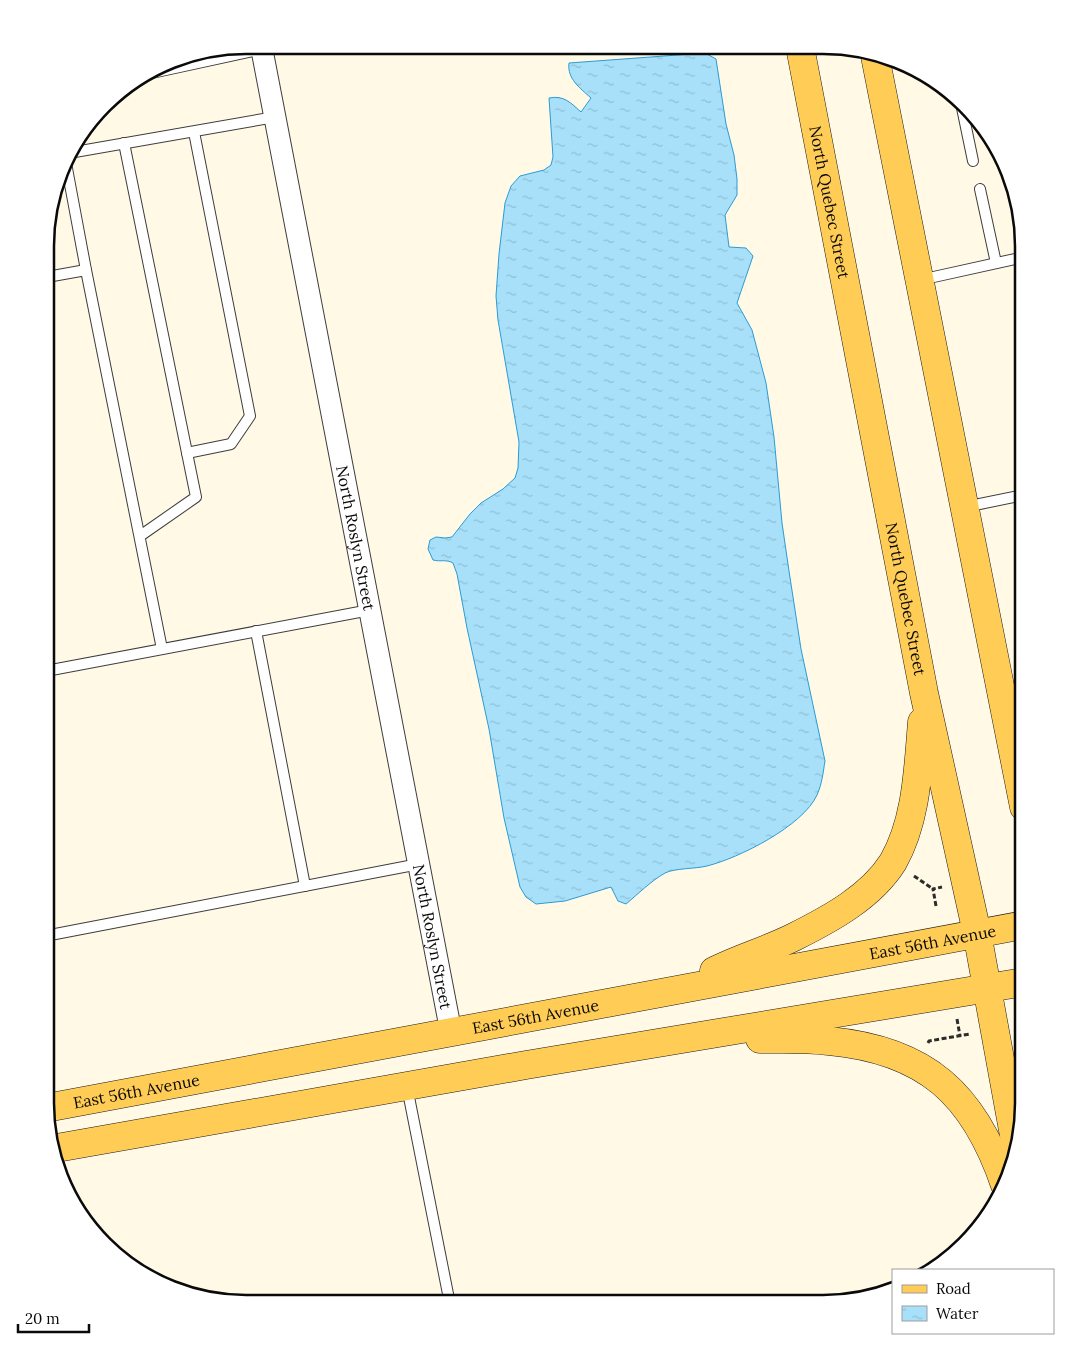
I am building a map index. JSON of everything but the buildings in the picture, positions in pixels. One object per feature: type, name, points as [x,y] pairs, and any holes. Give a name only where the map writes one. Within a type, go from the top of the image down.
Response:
[{"type":"main road","name":"North Quebec Street","points":[[801,54],[924,693],[977,933],[1013,1135]]},
{"type":"main road","points":[[876,61],[1015,762]]},
{"type":"main road","points":[[676,990],[725,965],[794,937],[836,914],[870,888],[885,873],[893,862],[906,831],[917,784],[924,693]]},
{"type":"main road","name":"East 56th Avenue","points":[[54,1106],[1015,927]]},
{"type":"main road","points":[[59,1148],[407,1086],[1015,983]]},
{"type":"main road","points":[[688,1038],[828,1040],[876,1048],[902,1057],[916,1064],[950,1088],[967,1107],[991,1150],[1001,1176]]},
{"type":"street","name":"North Roslyn Street","points":[[262,54],[451,1032]]},
{"type":"lane","points":[[963,114],[973,161]]},
{"type":"lane","points":[[79,151],[275,117]]},
{"type":"lane","points":[[187,453],[231,444],[250,416],[194,132]]},
{"type":"lane","points":[[124,143],[196,497],[140,536]]},
{"type":"lane","points":[[68,173],[162,649]]},
{"type":"lane","points":[[980,189],[996,263]]},
{"type":"lane","points":[[919,281],[1015,259]]},
{"type":"lane","points":[[54,276],[86,270]]},
{"type":"lane","points":[[964,507],[1015,497]]},
{"type":"lane","points":[[54,669],[370,610]]},
{"type":"lane","points":[[256,631],[305,886]]},
{"type":"lane","points":[[54,934],[419,864]]},
{"type":"lane","points":[[407,1086],[448,1295]]},
{"type":"path","points":[[914,876],[933,889],[936,906]]},
{"type":"path","points":[[933,889],[943,887]]},
{"type":"path","points":[[956,1010],[960,1036]]},
{"type":"path","points":[[925,1048],[929,1041],[972,1034]]},
{"type":"water","points":[[691,54],[707,54],[716,59],[737,179],[737,195],[725,215],[729,247],[746,248],[753,256],[737,303],[752,330],[766,383],[774,437],[782,523],[801,649],[825,761],[820,787],[810,807],[784,829],[752,848],[720,862],[665,873],[626,904],[618,901],[611,887],[565,901],[536,904],[526,897],[520,887],[504,818],[489,729],[457,574],[453,563],[433,560],[428,549],[430,540],[436,537],[452,537],[481,503],[503,489],[515,478],[518,468],[519,442],[498,320],[496,296],[505,203],[511,186],[520,176],[544,170],[551,165],[553,157],[549,98],[563,99],[581,112],[591,98],[572,78],[569,63]]}]
